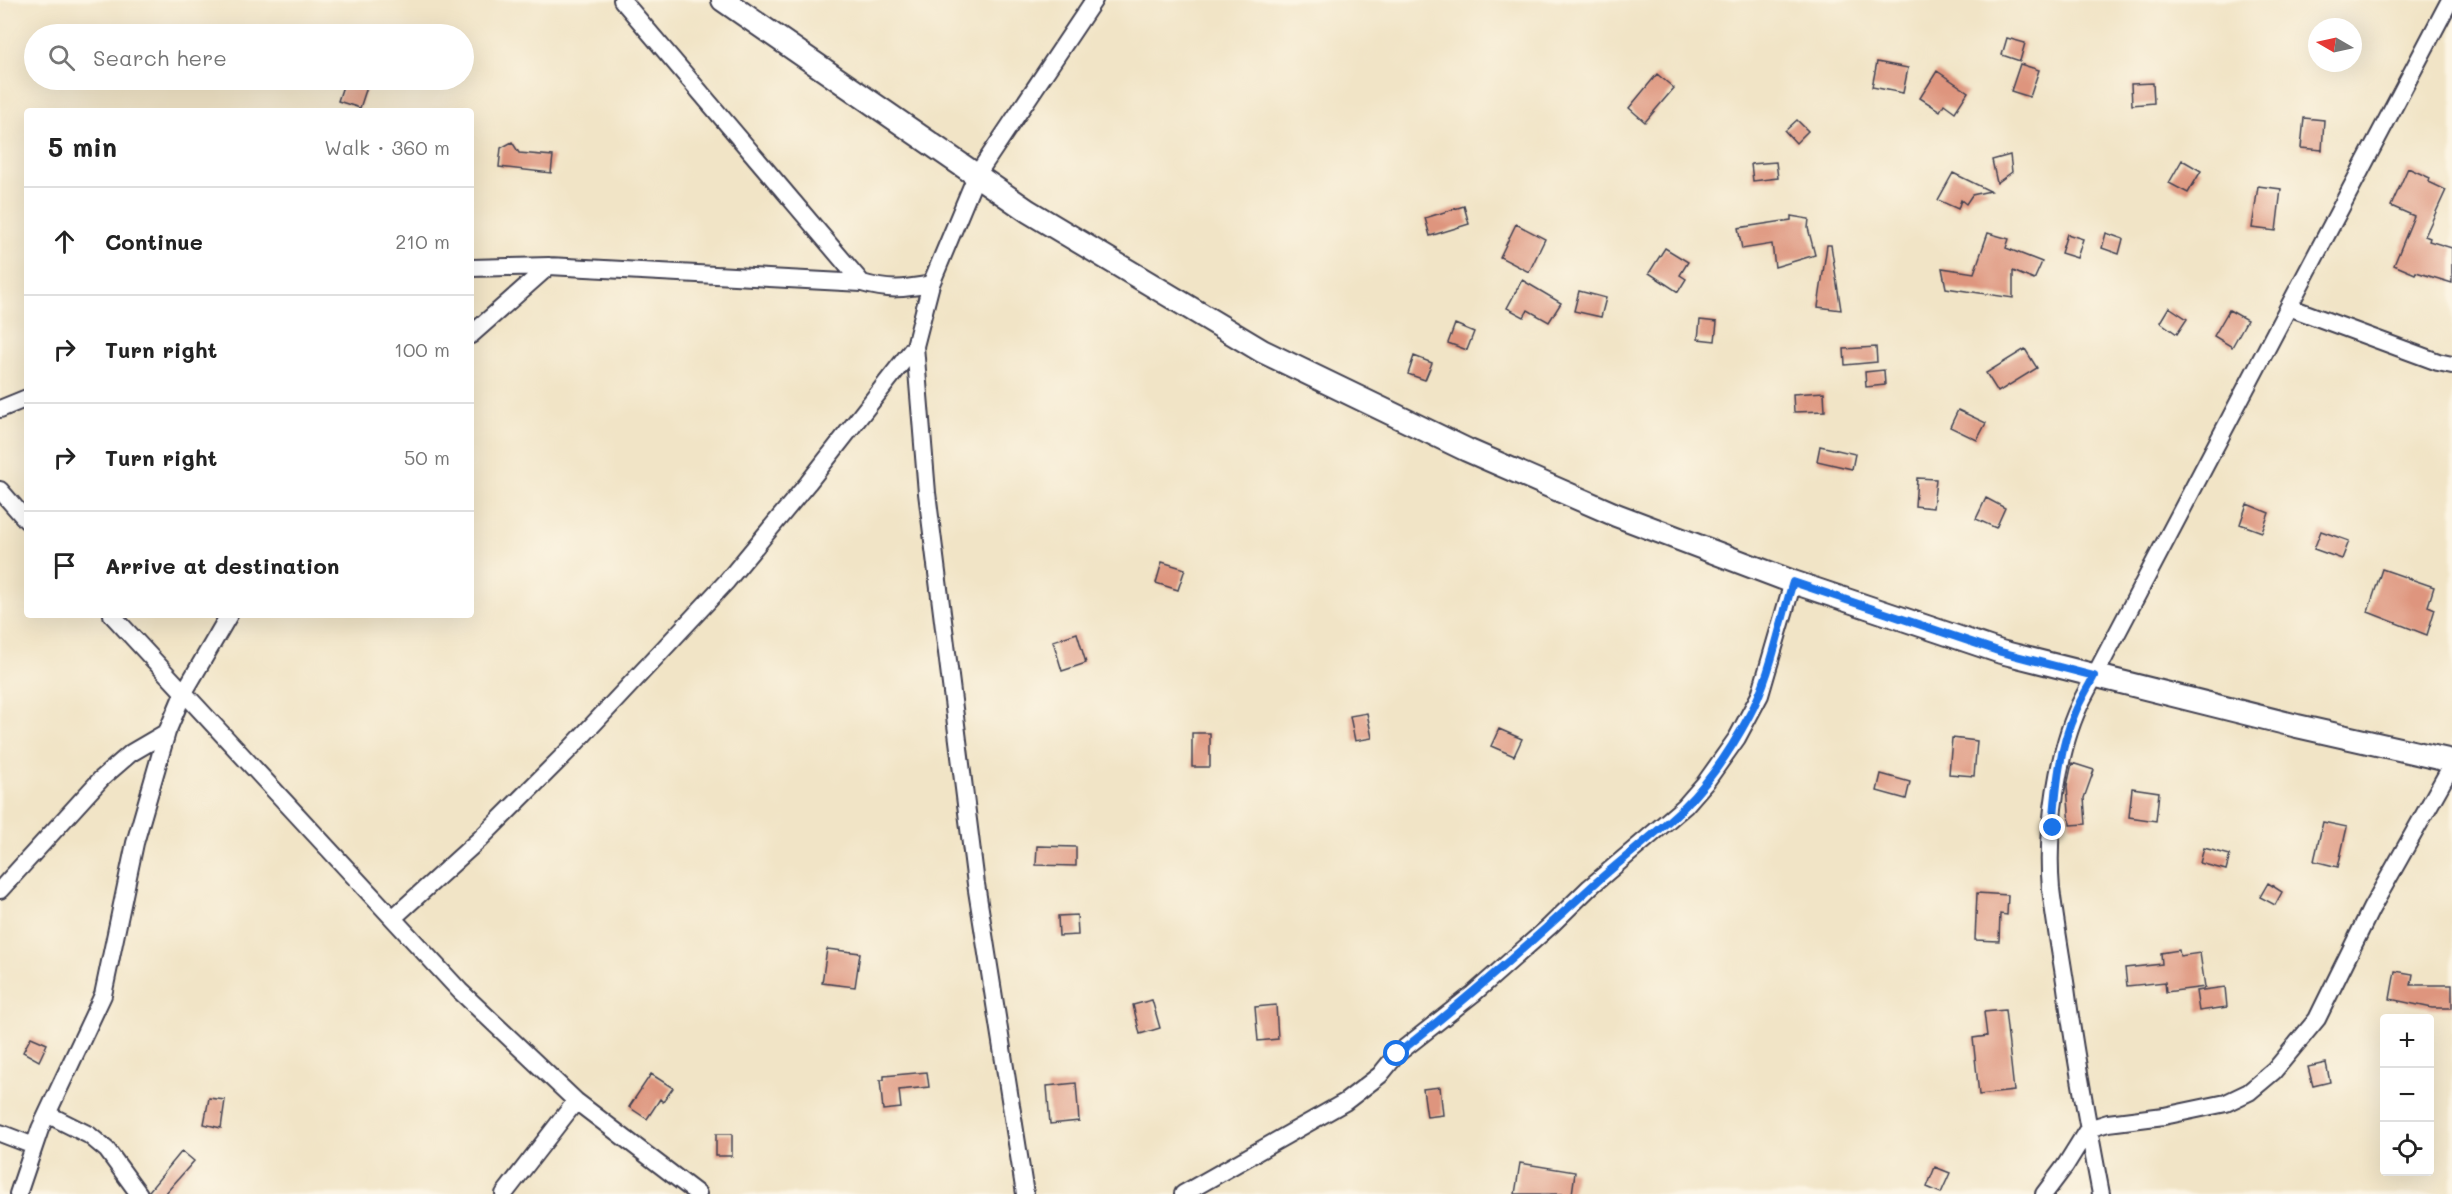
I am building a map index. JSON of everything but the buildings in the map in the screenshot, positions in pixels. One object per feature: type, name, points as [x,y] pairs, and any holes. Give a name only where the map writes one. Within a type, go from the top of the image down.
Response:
[{"type":"street","points":[[622,0],[862,283]]},
{"type":"street","points":[[723,0],[1028,211],[1262,351],[1467,450],[1616,515],[1793,582],[2001,652],[2452,763],[2371,909],[2317,1019],[2274,1071],[2249,1092],[2226,1103],[2164,1116],[2108,1122],[2088,1128],[2065,1166],[2044,1194]]},
{"type":"street","points":[[1025,1194],[976,884],[926,483],[915,346],[931,284],[976,176],[1094,0]]},
{"type":"street","points":[[2101,1194],[2088,1128],[2051,888],[2050,854],[2056,790],[2074,714],[2450,0]]},
{"type":"street","points":[[474,332],[549,266]]},
{"type":"street","points":[[474,268],[549,266],[862,283],[881,289],[900,290],[931,284]]},
{"type":"street","points":[[2289,307],[2438,362],[2452,365]]},
{"type":"street","points":[[393,918],[480,839],[570,749],[727,580],[808,483],[915,346]]},
{"type":"street","points":[[0,409],[24,399]]},
{"type":"street","points":[[0,490],[24,518]]},
{"type":"street","points":[[1183,1194],[1326,1113],[1380,1075],[1397,1054],[1473,994],[1590,887],[1685,806],[1705,783],[1737,738],[1760,695],[1793,582]]},
{"type":"street","points":[[115,618],[460,991],[576,1101],[698,1194]]},
{"type":"street","points":[[18,1194],[34,1146],[60,1083],[103,995],[135,843],[167,732],[183,694],[227,618]]},
{"type":"street","points":[[0,890],[101,778],[131,753],[167,732]]},
{"type":"street","points":[[504,1194],[576,1101]]},
{"type":"street","points":[[47,1114],[89,1135],[106,1150],[139,1194]]},
{"type":"street","points":[[0,1133],[34,1146]]},
{"type":"route","points":[[1397,1054],[1473,994],[1590,887],[1669,821],[1705,783],[1737,738],[1760,695],[1793,582],[2001,652],[2094,676],[2074,714],[2068,735],[2056,790],[2053,828]]}]
